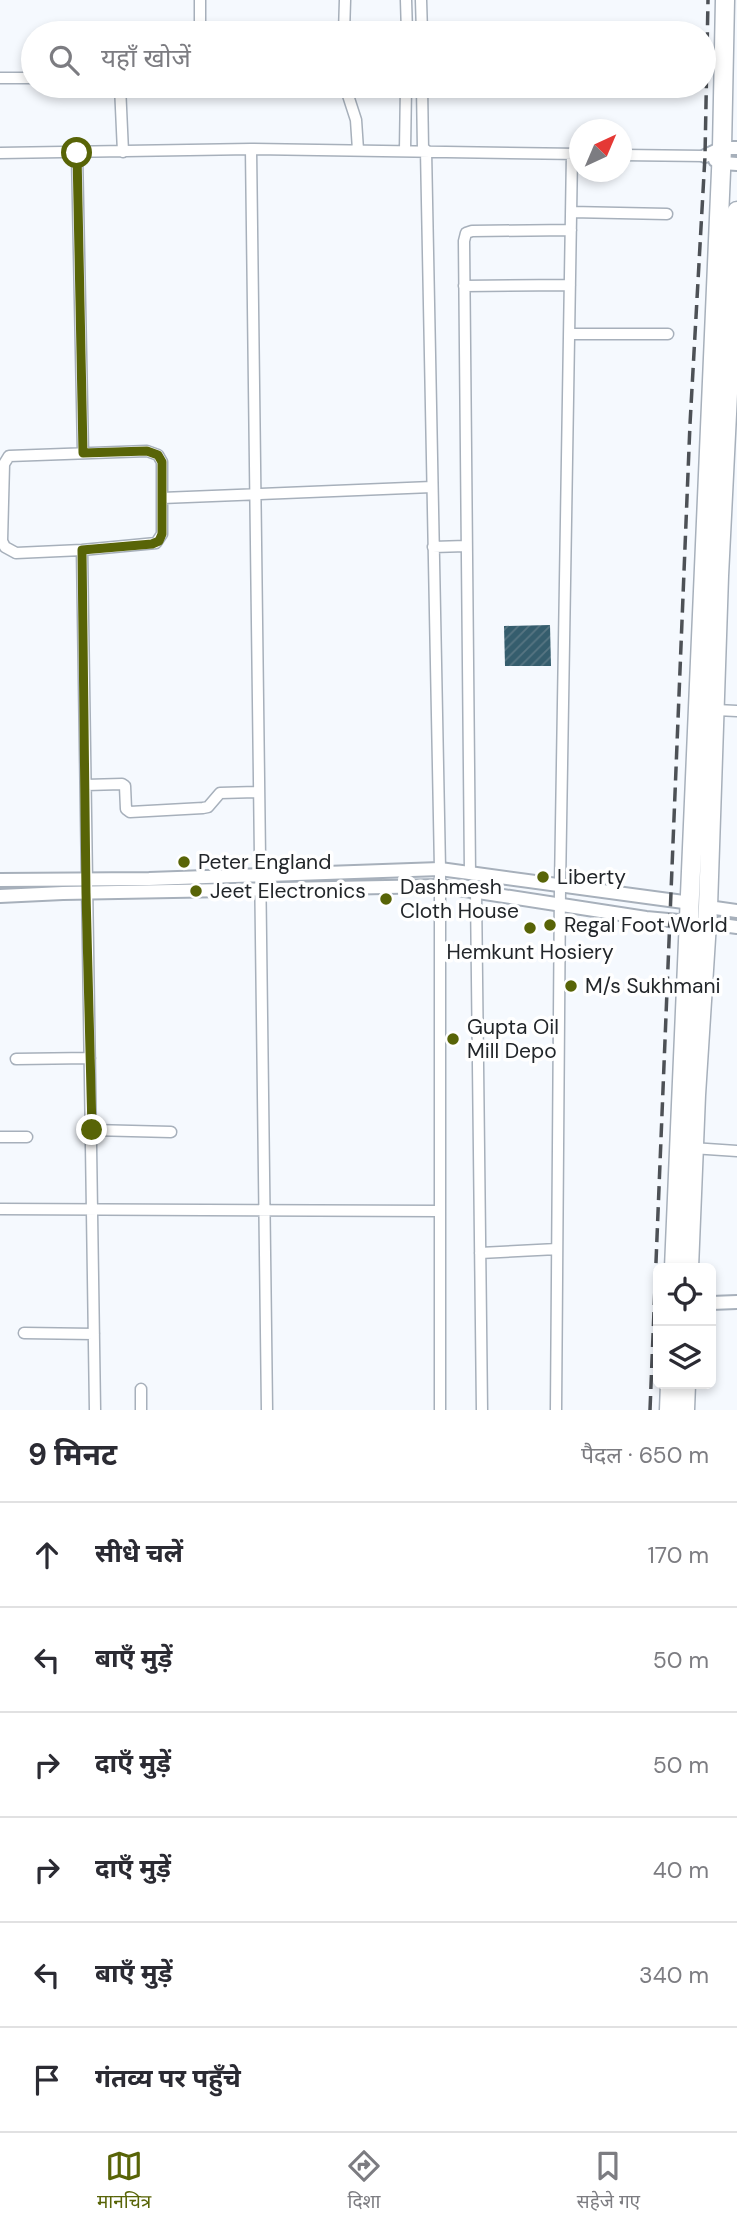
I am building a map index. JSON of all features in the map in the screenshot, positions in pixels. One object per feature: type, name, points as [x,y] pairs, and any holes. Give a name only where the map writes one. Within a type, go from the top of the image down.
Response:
[{"type":"highway","points":[[675,1263],[687,1147],[699,914],[713,545],[724,156],[725,0]]},
{"type":"highway","points":[[699,914],[716,710],[713,545],[737,213]]},
{"type":"highway","points":[[687,1147],[689,1263]]},
{"type":"highway","points":[[670,1389],[670,1410]]},
{"type":"highway","points":[[685,1389],[685,1410]]},
{"type":"street","points":[[200,0],[200,21]]},
{"type":"street","points":[[345,0],[345,21]]},
{"type":"street","points":[[406,0],[407,21]]},
{"type":"street","points":[[421,0],[422,21]]},
{"type":"street","points":[[0,78],[21,78]]},
{"type":"street","points":[[121,98],[123,152]]},
{"type":"street","points":[[349,98],[356,120],[358,150]]},
{"type":"street","points":[[405,150],[406,98]]},
{"type":"street","points":[[422,98],[440,869],[440,1410]]},
{"type":"street","points":[[251,149],[267,1410]]},
{"type":"street","points":[[0,153],[251,149],[569,154]]},
{"type":"street","points":[[77,153],[83,453]]},
{"type":"street","points":[[632,155],[724,156]]},
{"type":"street","points":[[556,1410],[560,887],[574,182]]},
{"type":"street","points":[[571,212],[667,214]]},
{"type":"street","points":[[470,874],[464,241],[468,231],[571,230]]},
{"type":"street","points":[[464,286],[570,285]]},
{"type":"street","points":[[569,334],[668,334]]},
{"type":"street","points":[[147,451],[158,455],[162,462],[162,534],[159,541],[152,544],[82,550],[16,553],[8,551],[2,541],[4,464],[7,458],[13,455],[83,453],[147,451]]},
{"type":"street","points":[[162,498],[432,487]]},
{"type":"street","points":[[433,547],[466,546]]},
{"type":"street","points":[[82,550],[95,1410]]},
{"type":"street","points":[[716,710],[737,711]]},
{"type":"street","points":[[86,785],[122,783],[125,786],[126,809],[130,812],[203,808],[208,807],[220,793],[259,792]]},
{"type":"street","points":[[0,896],[86,893],[440,869],[560,887],[699,914],[737,927]]},
{"type":"street","points":[[0,880],[86,878],[439,886],[646,918],[737,911]]},
{"type":"street","points":[[476,892],[482,1410]]},
{"type":"street","points":[[16,1059],[90,1058]]},
{"type":"street","points":[[92,1130],[172,1132]]},
{"type":"street","points":[[0,1137],[27,1137]]},
{"type":"street","points":[[687,1147],[737,1151]]},
{"type":"street","points":[[0,1209],[440,1211]]},
{"type":"street","points":[[480,1253],[557,1249]]},
{"type":"street","points":[[716,1303],[737,1302]]},
{"type":"street","points":[[24,1333],[94,1334]]},
{"type":"street","points":[[141,1389],[141,1410]]},
{"type":"building","points":[[550,625],[551,666],[505,666],[504,626]]},
{"type":"railway","points":[[708,0],[708,21]]},
{"type":"railway","points":[[650,1410],[690,424],[706,98]]},
{"type":"place","name":"Peter England","points":[[184,862]]},
{"type":"place","name":"Liberty","points":[[543,877]]},
{"type":"place","name":"Jeet Electronics","points":[[196,891]]},
{"type":"place","name":"Dashmesh Cloth House","points":[[386,899]]},
{"type":"place","name":"Regal Foot World","points":[[550,925]]},
{"type":"place","name":"Hemkunt Hosiery","points":[[530,928]]},
{"type":"place","name":"M/s Sukhmani","points":[[571,986]]},
{"type":"place","name":"Gupta Oil Mill Depo","points":[[453,1039]]},
{"type":"route","points":[[77,153],[83,453],[147,451],[162,458],[162,534],[159,541],[152,544],[82,550],[92,1130]]}]
